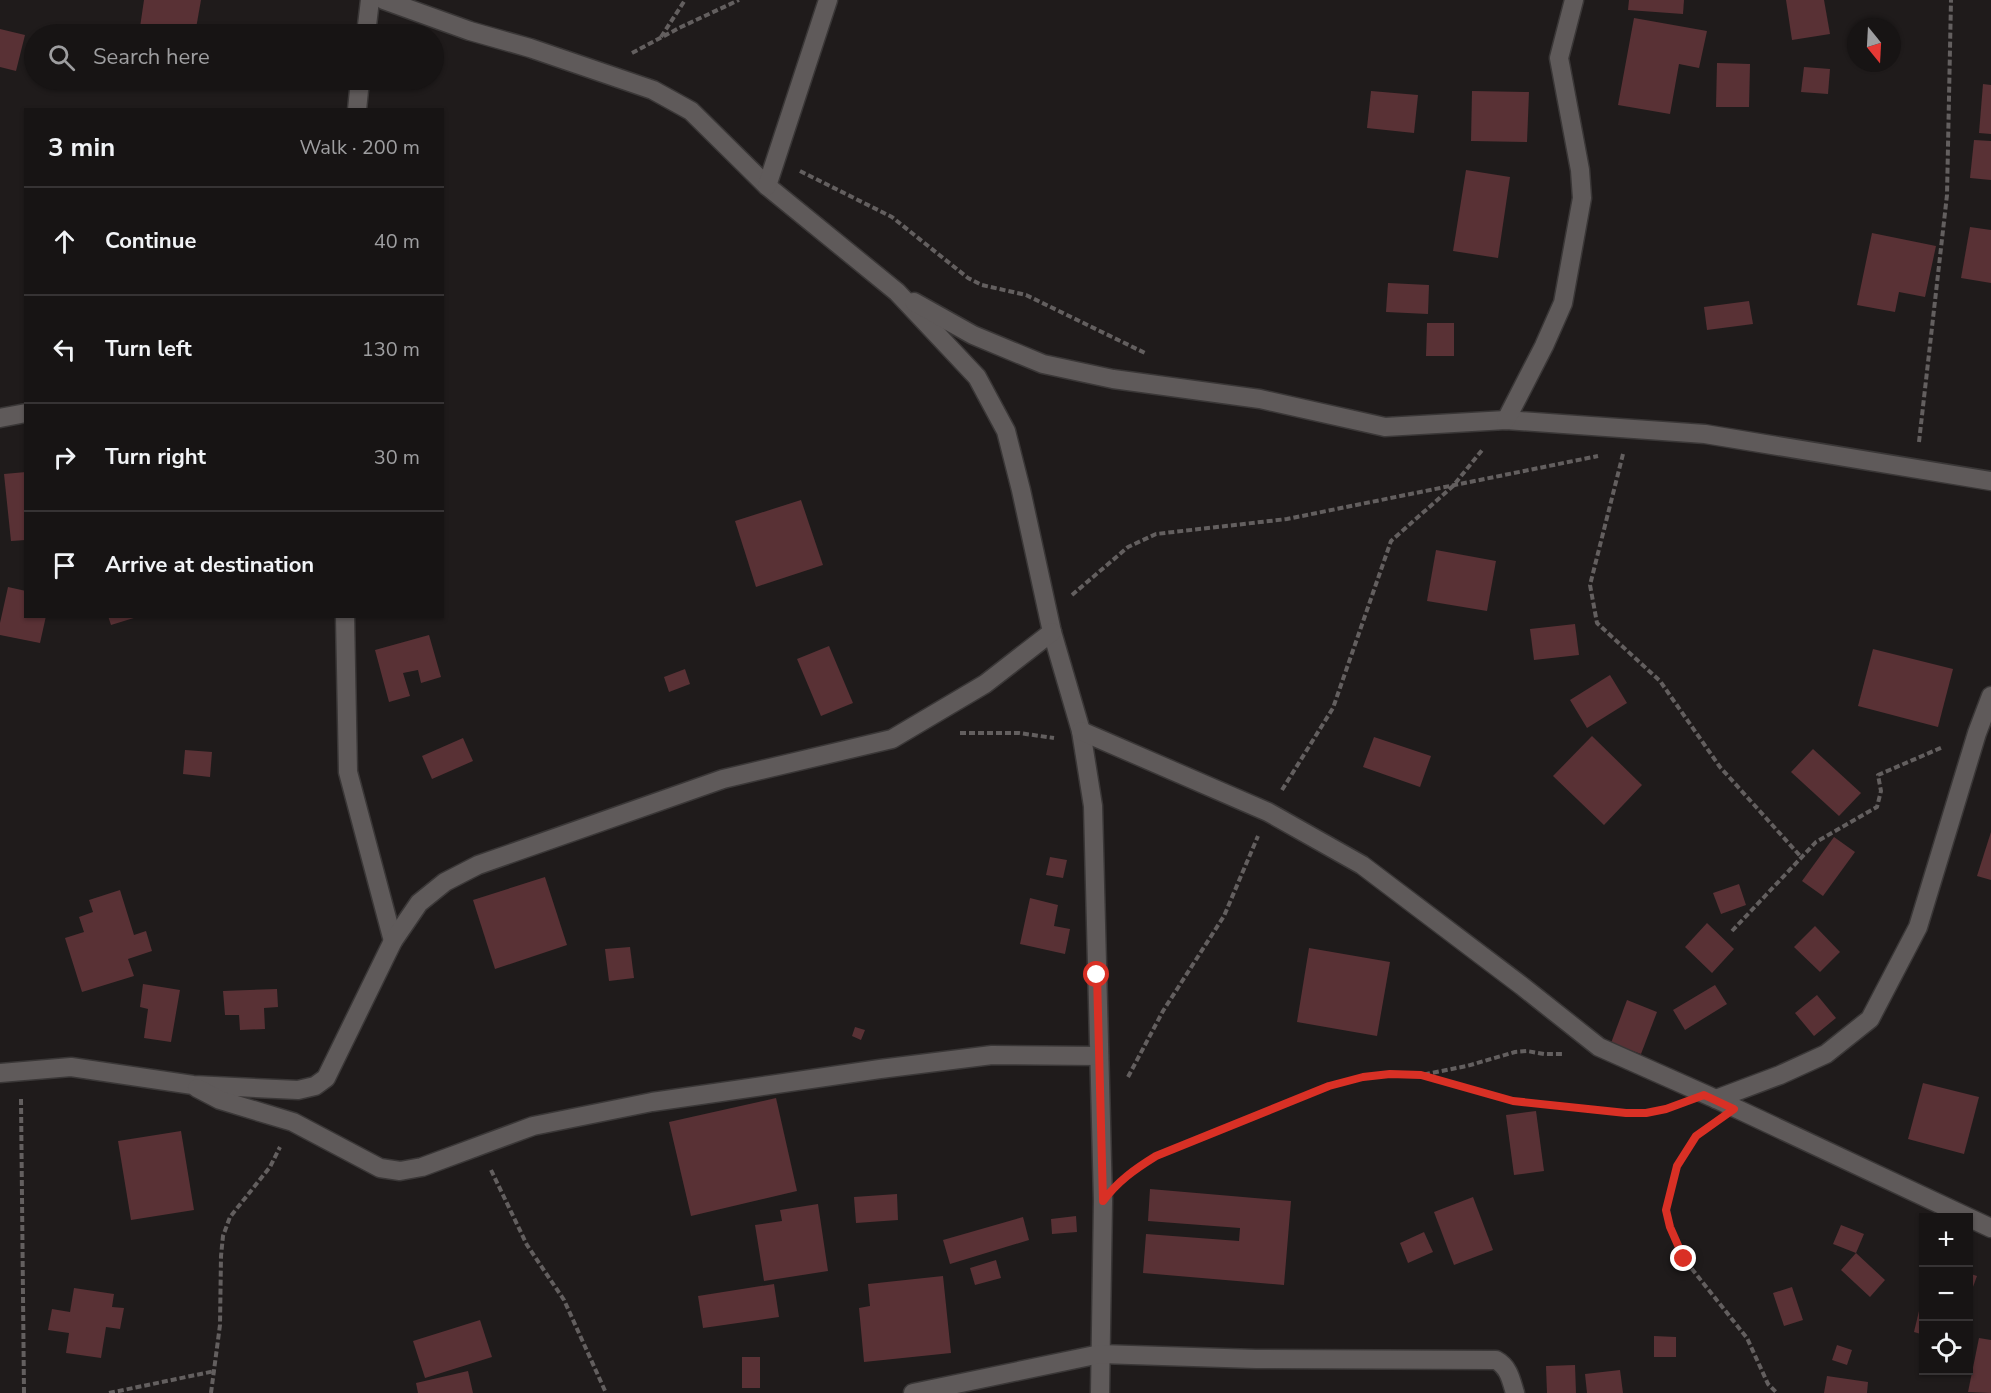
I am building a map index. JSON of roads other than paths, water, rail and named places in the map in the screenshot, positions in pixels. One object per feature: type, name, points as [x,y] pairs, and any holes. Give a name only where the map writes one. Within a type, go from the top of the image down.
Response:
[{"type":"street","points":[[367,24],[370,0]]},
{"type":"street","points":[[384,0],[470,31],[530,48],[653,90],[691,111],[767,186],[897,292],[977,377],[1006,432],[1050,624],[1082,739],[1093,806],[1103,1201],[1100,1393]]},
{"type":"street","points":[[767,186],[828,0]]},
{"type":"street","points":[[1506,420],[1563,303],[1582,198],[1580,170],[1559,58],[1574,0]]},
{"type":"street","points":[[357,108],[359,90]]},
{"type":"street","points":[[897,292],[973,335],[1043,364],[1113,379],[1260,399],[1385,427],[1506,420],[1705,434],[1991,481]]},
{"type":"street","points":[[0,418],[24,413]]},
{"type":"street","points":[[345,618],[348,772],[393,941]]},
{"type":"street","points":[[0,1073],[70,1067],[193,1085],[298,1090],[315,1086],[326,1078],[393,941],[419,903],[445,882],[478,865],[723,779],[892,739],[986,684],[1050,624]]},
{"type":"street","points":[[1710,1097],[1780,1075],[1826,1054],[1870,1019],[1918,927],[1977,733],[1991,696]]},
{"type":"street","points":[[1082,739],[1268,812],[1362,865],[1599,1047],[1991,1228]]},
{"type":"street","points":[[193,1085],[220,1100],[293,1122],[380,1168],[400,1171],[422,1167],[479,1144],[533,1126],[652,1102],[992,1055],[1099,1056]]},
{"type":"street","points":[[913,1393],[1100,1354],[1256,1359],[1496,1360],[1508,1371],[1515,1393]]}]
